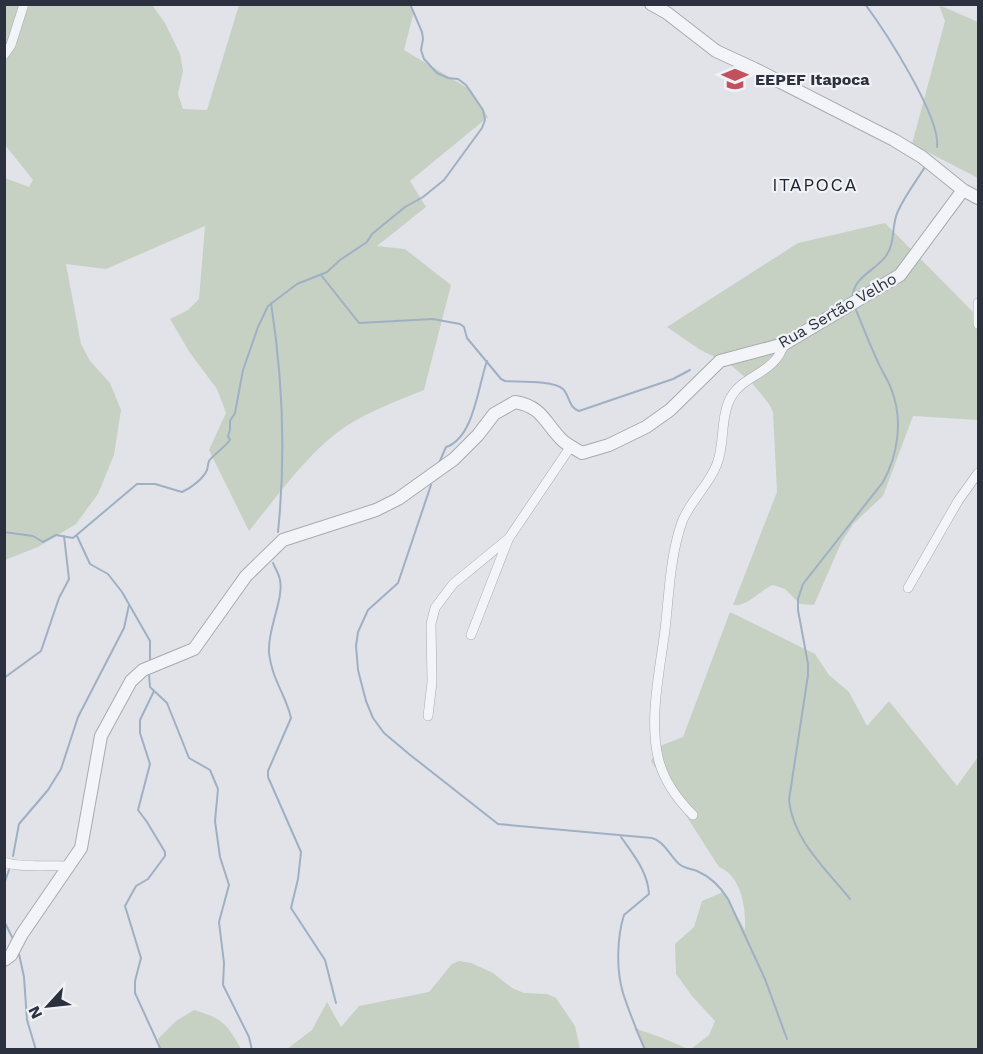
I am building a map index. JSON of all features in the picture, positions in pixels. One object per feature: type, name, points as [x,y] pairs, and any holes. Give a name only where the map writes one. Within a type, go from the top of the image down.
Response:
[{"type":"street","points":[[4,55],[14,38],[24,4]]},
{"type":"street","points":[[651,4],[667,13],[716,51],[922,156],[963,190],[978,198]]},
{"type":"street","name":"Rua Sertão Velho","points":[[571,446],[582,453],[609,445],[646,427],[670,410],[720,361],[784,344],[900,275],[963,190]]},
{"type":"street","points":[[978,303],[978,324]]},
{"type":"street","points":[[693,814],[678,799],[668,783],[660,766],[656,740],[657,699],[671,575],[679,534],[691,505],[716,466],[729,400],[738,388],[772,364],[780,355],[784,344]]},
{"type":"street","points":[[4,960],[11,955],[22,934],[81,848],[101,736],[131,681],[143,670],[194,649],[246,576],[283,540],[376,510],[398,499],[454,459],[478,435],[494,414],[515,402],[527,404],[540,411],[563,441],[571,446],[509,538],[471,635]]},
{"type":"street","points":[[908,588],[958,501],[978,472]]},
{"type":"street","points":[[428,716],[432,682],[432,619],[435,608],[453,584],[484,561],[509,538]]},
{"type":"street","points":[[4,862],[12,865],[67,866]]},
{"type":"green space","points":[[5,5],[152,5],[165,23],[180,54],[183,71],[178,94],[183,109],[207,110],[239,5],[410,5],[414,11],[404,50],[471,90],[488,117],[410,181],[426,207],[377,246],[405,249],[451,285],[424,390],[364,416],[332,437],[294,476],[249,531],[209,450],[226,413],[217,389],[190,353],[170,319],[188,310],[199,299],[205,226],[106,269],[66,264],[81,344],[90,361],[110,383],[121,410],[114,455],[98,494],[76,524],[38,547],[5,560],[5,178],[29,187],[33,180],[5,145]]},
{"type":"green space","points":[[939,5],[978,22],[978,178],[912,144],[945,21]]},
{"type":"green space","points":[[885,223],[978,317],[978,420],[913,416],[883,496],[854,523],[841,543],[814,605],[800,604],[785,589],[773,585],[749,601],[733,605],[777,492],[773,412],[752,383],[732,366],[699,349],[667,327],[798,243]]},
{"type":"green space","points":[[730,612],[815,654],[829,675],[849,692],[867,726],[889,701],[957,786],[978,757],[978,1049],[691,1049],[709,1035],[715,1021],[676,974],[675,944],[694,927],[702,901],[723,892],[745,930],[745,913],[738,885],[727,871],[719,867],[651,761],[660,746],[683,737]]},
{"type":"green space","points":[[459,961],[471,963],[493,973],[512,988],[524,993],[547,994],[556,998],[575,1026],[580,1049],[287,1049],[312,1030],[327,1002],[341,1027],[359,1006],[429,992],[452,964]]},
{"type":"green space","points":[[194,1010],[223,1023],[241,1049],[161,1049],[158,1039],[176,1021]]},
{"type":"green space","points":[[634,1028],[660,1037],[688,1049],[644,1049]]},
{"type":"waterway","points":[[4,532],[33,536],[43,542],[56,535],[73,538],[137,484],[155,484],[182,492],[196,483],[207,470],[211,459],[230,440],[228,436],[230,421],[235,413],[243,370],[268,306],[297,284],[327,272],[367,242],[372,234],[405,207],[423,197],[444,180],[482,128],[485,120],[483,110],[466,85],[458,79],[437,73],[424,59],[421,50],[422,32],[410,4]]},
{"type":"waterway","points":[[865,4],[910,74],[930,116],[936,133],[937,147]]},
{"type":"waterway","points":[[853,299],[853,292],[860,280],[889,251],[898,211],[925,167]]},
{"type":"waterway","points":[[321,275],[359,323],[433,319],[460,324],[464,327],[467,338],[501,379],[558,386],[563,389],[573,407],[579,411],[673,379],[690,370]]},
{"type":"waterway","points":[[271,303],[282,417],[282,474],[278,532]]},
{"type":"waterway","points":[[850,899],[804,841],[792,815],[789,800],[808,675],[798,599],[803,584],[883,482],[892,460],[897,437],[897,414],[892,391],[856,310]]},
{"type":"waterway","points":[[439,463],[446,447],[455,442],[469,422],[487,361]]},
{"type":"waterway","points":[[431,485],[398,583],[368,610],[358,632],[356,646],[358,670],[373,718],[384,733],[498,824],[652,838],[663,845],[679,864],[711,879],[728,899],[765,979],[787,1039]]},
{"type":"waterway","points":[[4,678],[41,651],[59,598],[69,579],[64,536]]},
{"type":"waterway","points":[[77,536],[90,564],[108,574],[122,592],[150,641],[150,660]]},
{"type":"waterway","points":[[273,563],[281,588],[270,634],[269,653],[273,671],[291,718],[268,771],[268,777],[301,852],[291,908],[325,960],[336,1003]]},
{"type":"waterway","points":[[13,856],[19,824],[48,790],[61,769],[78,717],[124,628],[129,605]]},
{"type":"waterway","points":[[149,674],[150,687],[167,703],[189,758],[210,770],[218,789],[215,821],[220,857],[229,885],[219,922],[224,963],[223,985],[249,1037],[252,1050]]},
{"type":"waterway","points":[[154,691],[140,720],[140,733],[150,764],[138,810],[165,852],[165,856],[148,879],[136,886],[125,906],[141,958],[135,981],[135,993],[161,1050]]},
{"type":"waterway","points":[[621,837],[643,871],[649,894],[624,915],[618,954],[623,993],[645,1050]]},
{"type":"waterway","points":[[4,884],[9,870]]},
{"type":"waterway","points":[[4,921],[12,937]]},
{"type":"waterway","points":[[19,954],[24,977],[27,1020],[36,1050]]},
{"type":"place","name":"EEPEF Itapoca","points":[[735,79]]},
{"type":"district","name":"ITAPOCA","points":[[815,185]]}]
